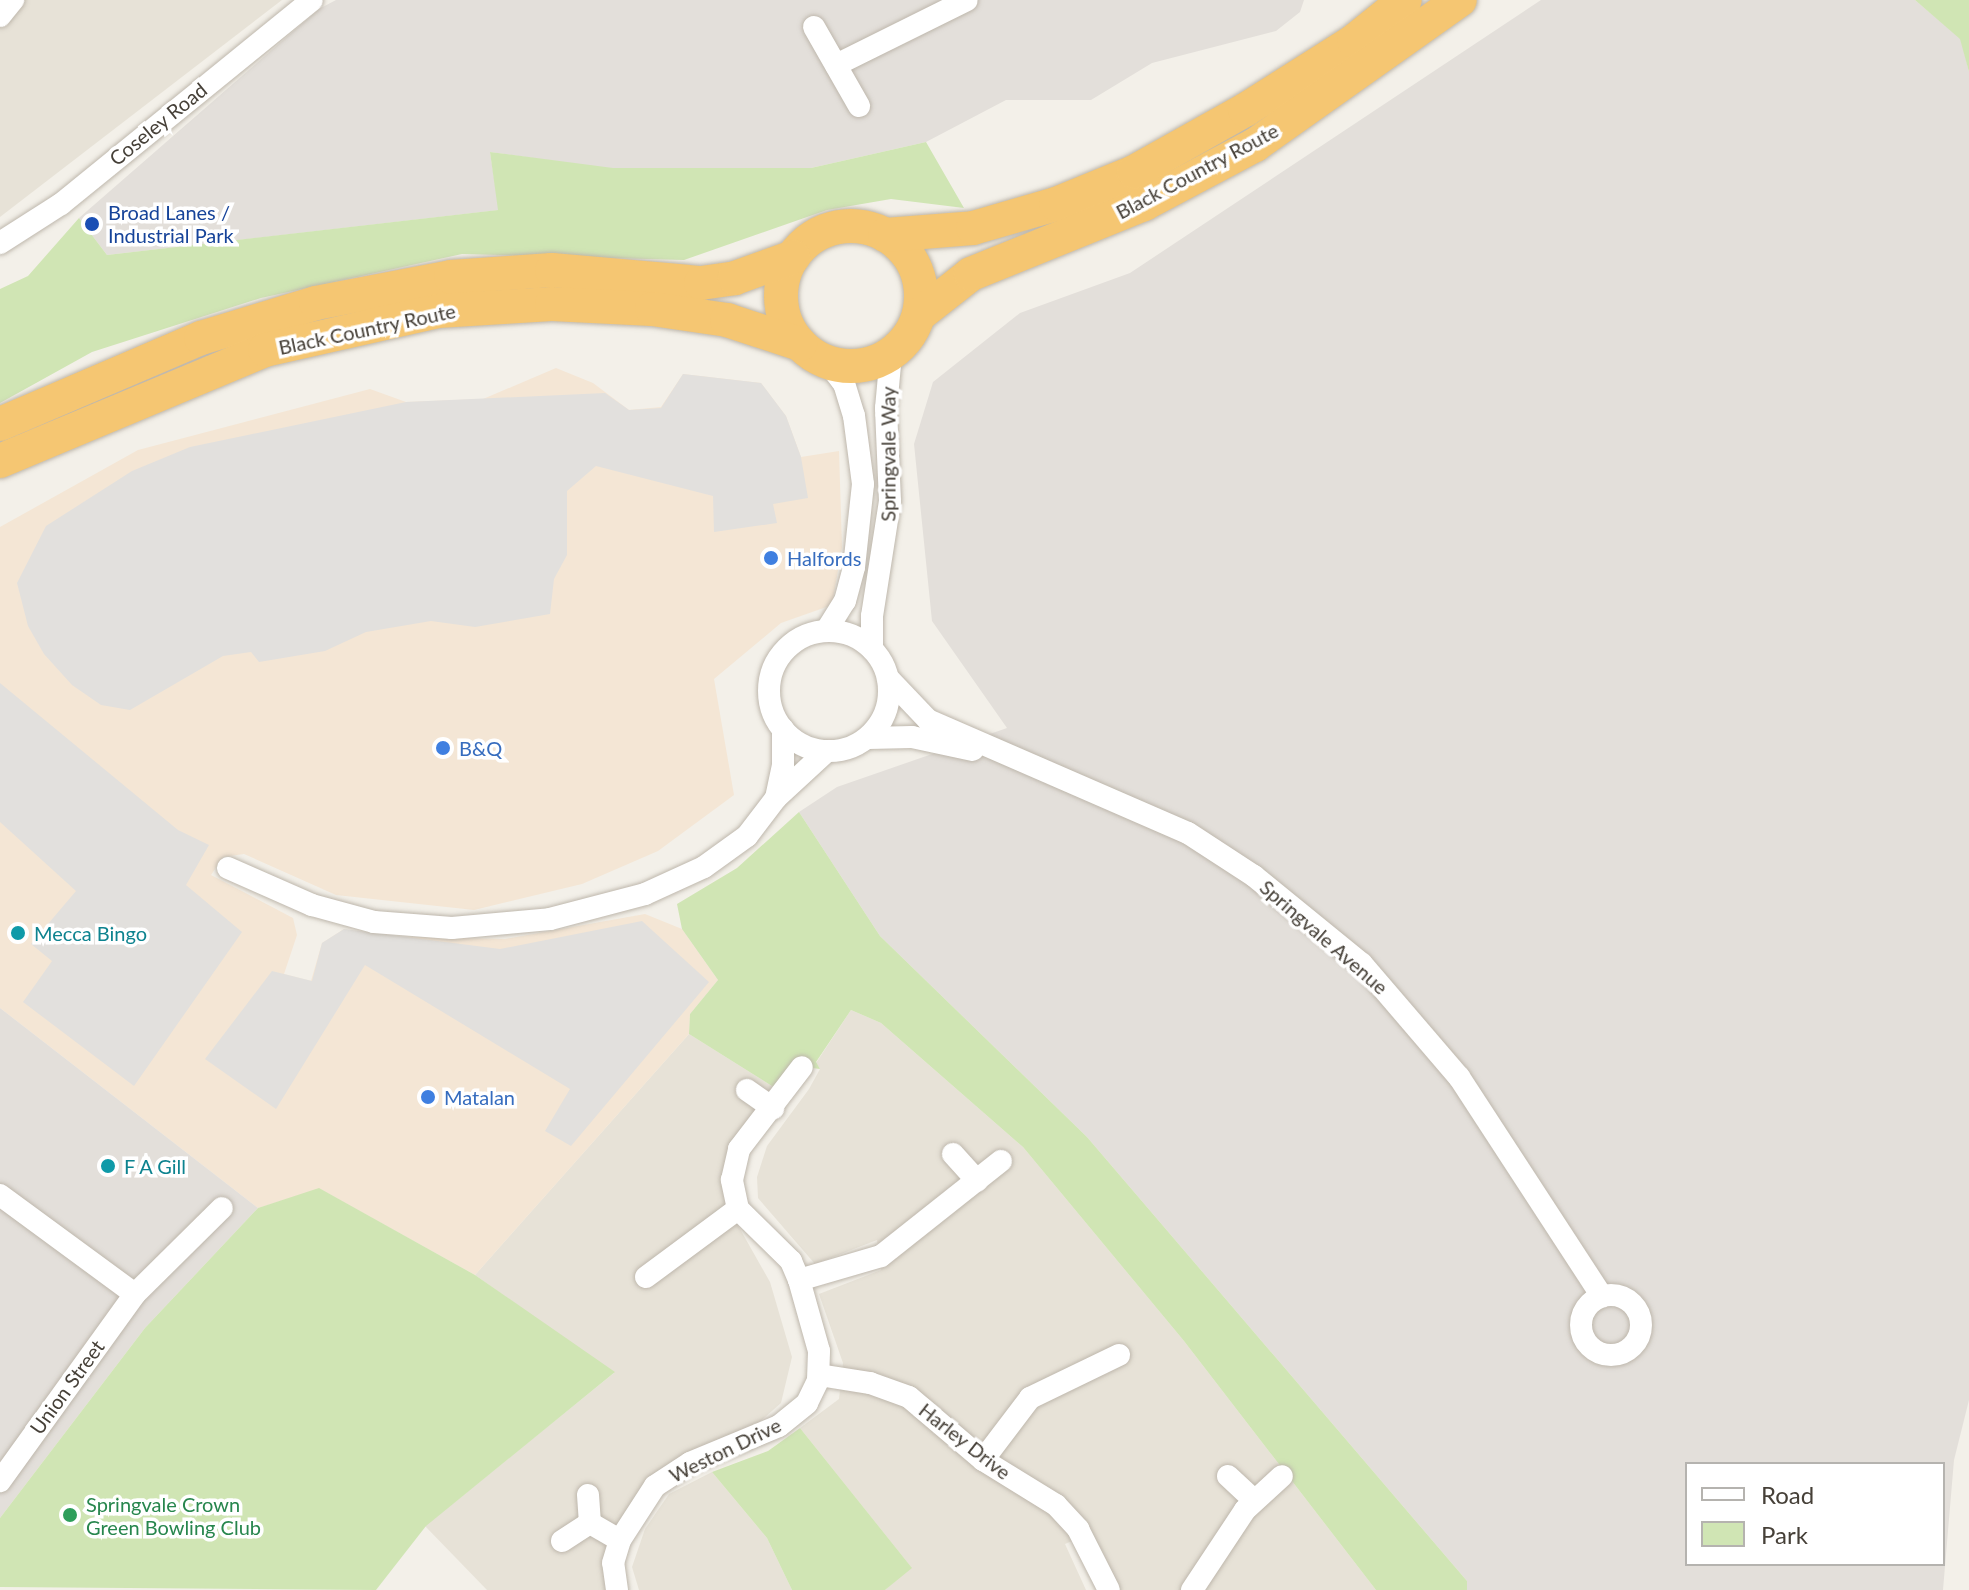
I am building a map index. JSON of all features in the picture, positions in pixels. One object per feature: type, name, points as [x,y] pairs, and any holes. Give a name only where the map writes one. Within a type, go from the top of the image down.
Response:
[{"type":"highway","name":"Black Country Route","points":[[885,235],[973,228],[1056,204],[1134,172],[1257,103],[1354,41],[1405,0]]},
{"type":"highway","name":"Black Country Route","points":[[919,315],[971,274],[1144,204],[1255,145],[1460,0]]},
{"type":"highway","points":[[856,226],[885,235],[908,255],[916,270],[919,315],[909,337],[891,354],[860,366],[829,364],[800,344],[782,309],[782,281],[793,257],[814,236],[834,228],[856,226]]},
{"type":"highway","name":"Black Country Route","points":[[0,424],[201,338],[316,303],[451,277],[552,270],[701,283],[735,278],[793,257]]},
{"type":"highway","name":"Black Country Route","points":[[0,461],[265,350],[438,311],[552,304],[652,309],[727,320],[800,344]]},
{"type":"street","points":[[0,16],[13,0]]},
{"type":"street","name":"Coseley Road","points":[[0,243],[61,204],[312,0]]},
{"type":"street","points":[[836,65],[967,0]]},
{"type":"street","points":[[814,27],[859,106]]},
{"type":"street","name":"Springvale Way","points":[[872,649],[872,616],[890,501],[886,408],[891,354]]},
{"type":"street","name":"Springvale Way","points":[[826,631],[845,601],[854,567],[863,484],[854,416],[844,384],[829,364]]},
{"type":"street","points":[[228,868],[312,905],[374,922],[452,928],[550,919],[645,894],[704,867],[747,836],[776,798],[827,751],[868,738],[886,710],[888,678],[872,649],[847,633],[826,631],[800,638],[776,662],[768,693],[783,729],[783,765],[776,798]]},
{"type":"street","name":"Springvale Avenue","points":[[888,678],[928,720],[1013,759],[1122,801],[1188,833],[1254,876],[1362,964],[1459,1077],[1602,1296]]},
{"type":"street","points":[[783,729],[807,747],[827,751]]},
{"type":"street","name":"Springvale Avenue","points":[[868,738],[912,737],[1013,759]]},
{"type":"street","points":[[802,1067],[739,1149],[732,1180],[738,1209],[791,1261],[819,1351],[819,1375]]},
{"type":"street","points":[[747,1090],[773,1108]]},
{"type":"street","points":[[953,1154],[977,1181]]},
{"type":"street","points":[[799,1280],[881,1256],[1001,1161]]},
{"type":"street","points":[[0,1195],[135,1294]]},
{"type":"street","name":"Union Street","points":[[0,1481],[135,1294],[222,1208]]},
{"type":"street","points":[[646,1277],[738,1209]]},
{"type":"street","points":[[983,1460],[1030,1398],[1119,1355]]},
{"type":"street","name":"Harley Drive","points":[[819,1375],[870,1383],[909,1397],[983,1460],[1056,1505],[1078,1529],[1109,1590]]},
{"type":"street","name":"Weston Drive","points":[[617,1590],[613,1563],[620,1540],[655,1486],[690,1463],[779,1426],[807,1403],[819,1375]]},
{"type":"street","points":[[1228,1476],[1254,1500]]},
{"type":"street","points":[[1192,1590],[1254,1500],[1282,1476]]},
{"type":"street","points":[[588,1495],[590,1523]]},
{"type":"street","points":[[590,1523],[620,1540]]},
{"type":"street","points":[[562,1541],[590,1523]]},
{"type":"shaded area","points":[[0,0],[282,0],[0,217]]},
{"type":"shaded area","points":[[336,0],[1304,0],[1300,12],[1276,31],[1152,63],[1091,100],[1006,100],[926,142],[811,168],[603,168],[490,152],[499,210],[107,255],[79,218],[319,9]]},
{"type":"shaded area","points":[[1541,0],[1915,0],[1961,39],[1969,72],[1969,1400],[1954,1460],[1943,1590],[1467,1590],[1467,1581],[1087,1137],[880,936],[799,812],[837,787],[1007,728],[932,621],[914,444],[933,382],[1020,313],[1130,273]]},
{"type":"shaded area","points":[[556,368],[593,383],[629,410],[661,407],[683,374],[761,383],[786,416],[801,457],[839,451],[842,547],[832,605],[781,623],[714,679],[734,795],[658,851],[582,884],[474,910],[336,895],[244,854],[223,857],[211,875],[293,918],[297,935],[284,974],[311,981],[322,943],[344,929],[372,936],[505,939],[645,914],[682,929],[718,980],[690,1014],[689,1034],[475,1275],[320,1189],[258,1208],[0,1008],[0,527],[138,450],[370,389],[406,402],[483,399]]},
{"type":"shaded area","points":[[683,374],[761,383],[786,416],[801,457],[808,498],[773,504],[777,523],[714,532],[713,496],[596,466],[567,491],[567,555],[554,579],[550,614],[475,627],[431,621],[366,632],[325,651],[259,662],[251,652],[223,656],[130,710],[101,705],[72,685],[44,654],[28,626],[17,583],[46,526],[132,471],[190,447],[406,402],[605,393],[629,410],[661,408]]},
{"type":"shaded area","points":[[0,683],[178,830],[209,845],[186,885],[242,932],[134,1086],[23,1002],[52,961],[31,944],[76,891],[0,822]]},
{"type":"shaded area","points":[[642,921],[709,982],[571,1146],[545,1131],[570,1089],[365,965],[276,1109],[205,1059],[272,971],[312,981],[322,943],[344,929],[500,949]]},
{"type":"shaded area","points":[[0,1008],[258,1208],[145,1328],[0,1518]]},
{"type":"shaded area","points":[[851,1010],[881,1023],[1023,1147],[1184,1341],[1376,1590],[1118,1590],[1090,1533],[1065,1544],[1086,1590],[885,1590],[911,1567],[800,1428],[839,1399],[843,1363],[819,1294],[881,1270],[877,1240],[815,1264],[758,1198],[757,1177],[767,1146],[809,1089],[820,1069],[816,1063]]},
{"type":"shaded area","points":[[689,1034],[775,1088],[729,1156],[731,1213],[770,1282],[792,1357],[781,1403],[747,1433],[665,1468],[636,1495],[607,1567],[606,1590],[487,1590],[425,1526],[614,1373],[475,1275]]},
{"type":"shaded area","points":[[712,1472],[767,1538],[792,1590],[639,1590],[632,1567],[645,1529],[669,1494]]},
{"type":"green space","points":[[1915,0],[1969,0],[1969,72],[1960,39]]},
{"type":"green space","points":[[926,142],[964,208],[891,199],[827,210],[684,260],[462,254],[261,298],[92,352],[0,403],[0,289],[28,276],[79,218],[107,255],[498,210],[490,152],[613,168],[811,168]]},
{"type":"green space","points":[[799,812],[880,936],[1087,1137],[1467,1581],[1467,1590],[1376,1590],[1184,1341],[1023,1147],[881,1023],[851,1010],[816,1062],[820,1069],[797,1066],[775,1088],[689,1034],[690,1014],[718,980],[682,929],[677,904],[737,868]]},
{"type":"green space","points":[[319,1188],[475,1275],[615,1372],[426,1526],[376,1590],[0,1587],[0,1518],[145,1328],[258,1208]]},
{"type":"green space","points":[[800,1428],[912,1568],[885,1590],[792,1590],[767,1538],[712,1472],[768,1451]]},
{"type":"place","name":"Broad Lanes / Industrial Park","points":[[92,224]]},
{"type":"place","name":"Halfords","points":[[771,558]]},
{"type":"place","name":"B&Q","points":[[443,748]]},
{"type":"place","name":"Mecca Bingo","points":[[18,933]]},
{"type":"place","name":"Matalan","points":[[428,1097]]},
{"type":"place","name":"F A Gill","points":[[108,1166]]},
{"type":"place","name":"Springvale Crown Green Bowling Club","points":[[70,1515]]}]
